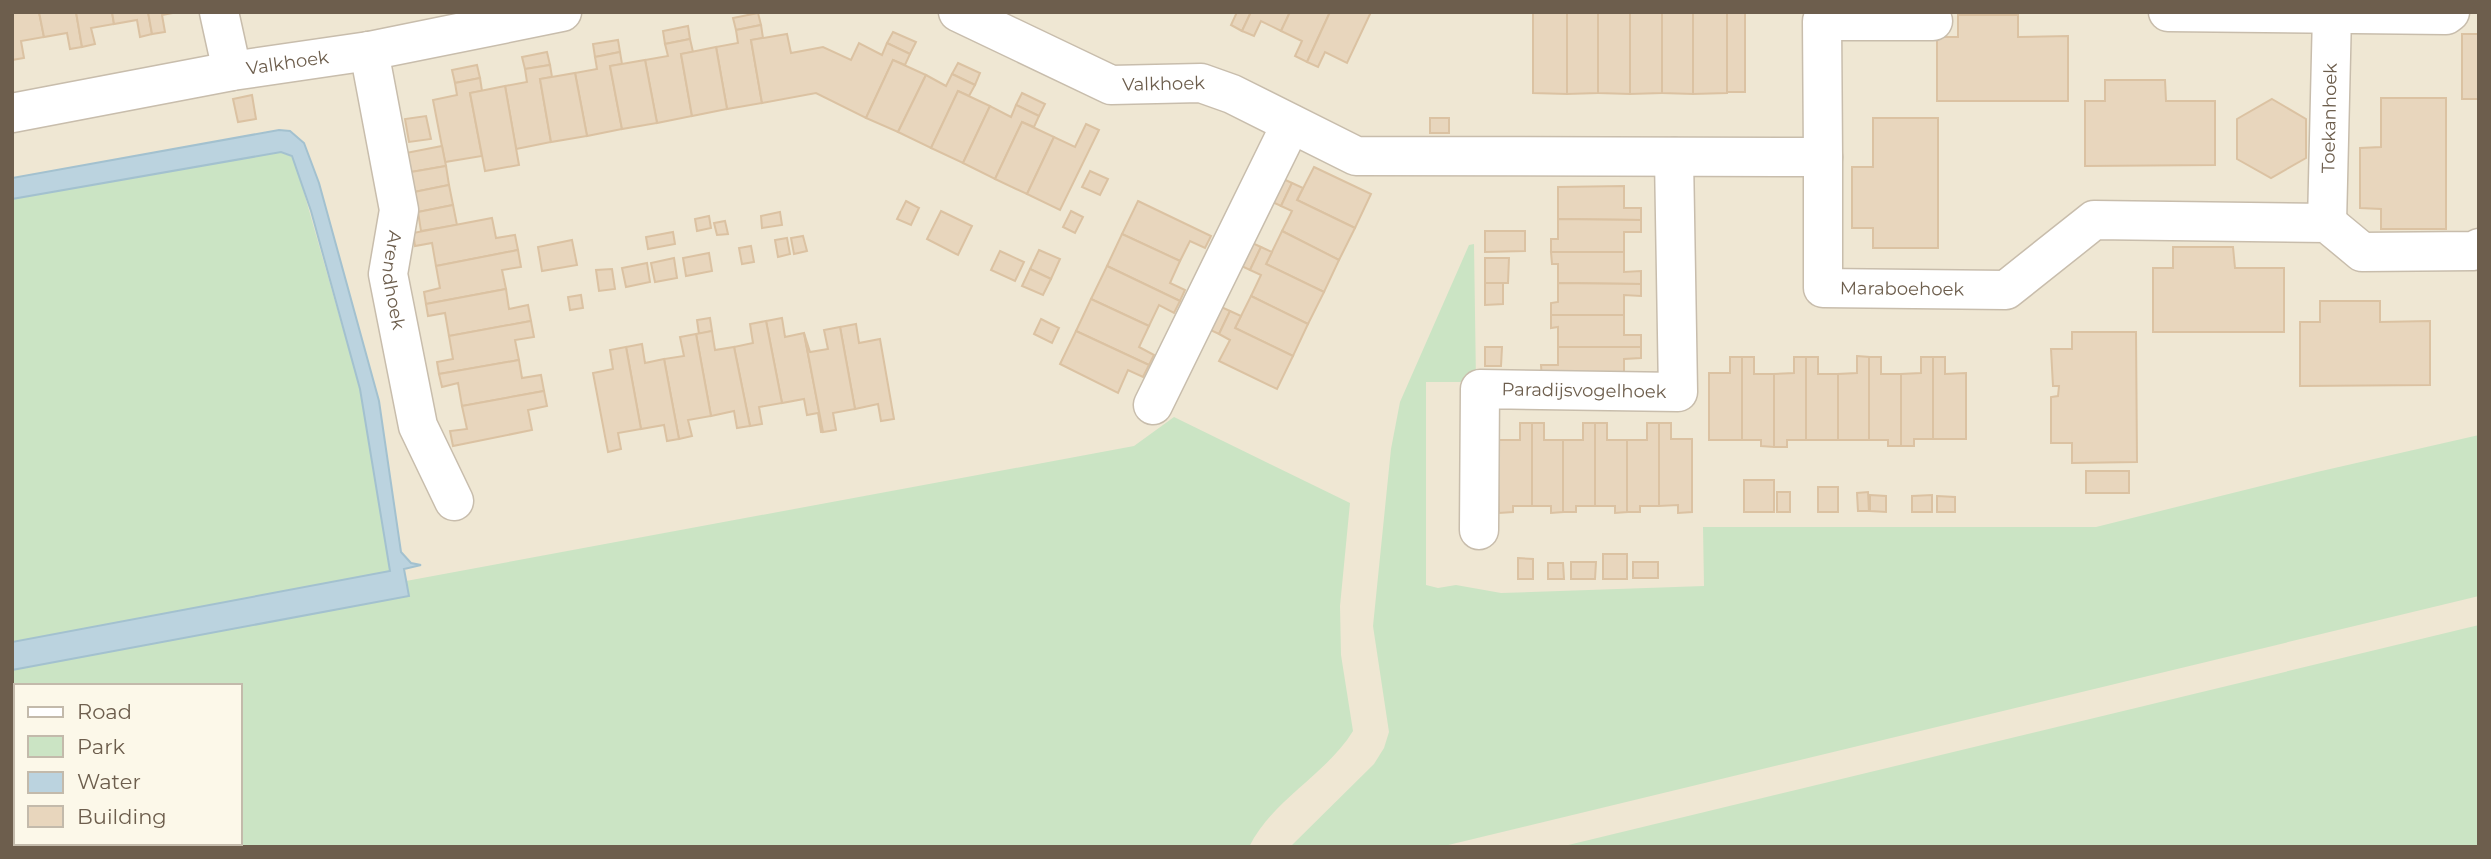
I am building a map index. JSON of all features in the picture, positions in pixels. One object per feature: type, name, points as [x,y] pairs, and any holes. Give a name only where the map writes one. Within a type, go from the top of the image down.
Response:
[{"type":"street","points":[[219,12],[232,71]]},
{"type":"street","name":"Valkhoek","points":[[12,113],[232,71],[369,51],[562,12]]},
{"type":"street","name":"Valkhoek","points":[[958,12],[1111,85],[1201,83],[1232,94],[1356,156],[1674,157]]},
{"type":"street","points":[[2168,12],[2446,15],[2450,12]]},
{"type":"street","name":"Toekanhoek","points":[[2327,223],[2332,14]]},
{"type":"street","points":[[1674,157],[1823,157],[1822,22],[1933,21]]},
{"type":"street","name":"Arendhoek","points":[[369,51],[399,209],[388,274],[418,426],[454,501]]},
{"type":"street","points":[[1153,405],[1291,124]]},
{"type":"street","name":"Paradijsvogelhoek","points":[[1479,530],[1480,389],[1678,392],[1674,157]]},
{"type":"street","name":"Maraboehoek","points":[[1823,157],[1823,288],[2006,290],[2095,220],[2327,223]]},
{"type":"street","points":[[2327,223],[2362,252],[2474,251],[2479,248]]},
{"type":"shaded area","points":[[12,12],[2479,12],[2479,847],[12,847]]},
{"type":"green space","points":[[281,152],[288,153],[295,161],[360,389],[390,571],[12,642],[12,199]]},
{"type":"green space","points":[[1474,244],[1476,382],[1426,382],[1426,585],[1438,588],[1456,585],[1501,593],[1704,586],[1703,527],[2096,527],[2479,435],[2479,596],[1440,847],[1290,847],[1374,764],[1384,748],[1389,732],[1373,626],[1391,449],[1400,402],[1469,245]]},
{"type":"green space","points":[[1174,417],[1350,503],[1340,606],[1341,655],[1353,731],[1329,761],[1272,815],[1249,847],[12,847],[12,670],[408,596],[406,581],[1134,446]]},
{"type":"green space","points":[[2479,625],[2479,847],[1560,847]]},
{"type":"water","points":[[279,130],[290,131],[304,143],[319,183],[379,401],[401,552],[411,563],[421,565],[404,569],[409,596],[12,670],[12,642],[390,571],[360,389],[311,211],[292,156],[281,152],[12,199],[12,178]]},
{"type":"building","points":[[12,12],[39,12],[44,37],[21,41],[24,58],[12,60]]},
{"type":"building","points":[[39,12],[76,12],[82,47],[70,49],[67,33],[44,37]]},
{"type":"building","points":[[76,12],[112,12],[114,24],[91,28],[95,44],[82,47]]},
{"type":"building","points":[[112,12],[148,12],[152,34],[140,37],[137,20],[114,24]]},
{"type":"building","points":[[148,12],[178,12],[162,15],[165,32],[152,34]]},
{"type":"building","points":[[1237,12],[1251,12],[1242,31],[1231,25]]},
{"type":"building","points":[[1251,12],[1290,12],[1281,31],[1261,21],[1254,36],[1242,31]]},
{"type":"building","points":[[1290,12],[1330,12],[1307,62],[1295,56],[1302,41],[1281,31]]},
{"type":"building","points":[[1330,12],[1371,12],[1347,63],[1325,52],[1318,67],[1307,62]]},
{"type":"building","points":[[1533,12],[1567,12],[1567,94],[1533,93]]},
{"type":"building","points":[[1567,12],[1598,12],[1598,93],[1567,94]]},
{"type":"building","points":[[1598,12],[1630,12],[1630,94],[1598,93]]},
{"type":"building","points":[[1630,12],[1662,12],[1662,93],[1630,94]]},
{"type":"building","points":[[1662,12],[1693,12],[1693,94],[1662,93]]},
{"type":"building","points":[[1693,12],[1727,12],[1727,93],[1693,94]]},
{"type":"building","points":[[1727,12],[1745,12],[1745,92],[1727,92]]},
{"type":"building","points":[[758,13],[761,25],[736,30],[733,18]]},
{"type":"building","points":[[1958,15],[2018,15],[2018,37],[2068,36],[2068,101],[1937,101],[1937,37],[1958,37]]},
{"type":"building","points":[[761,25],[763,38],[751,40],[762,103],[727,109],[716,47],[738,43],[736,30]]},
{"type":"building","points":[[688,26],[690,39],[665,44],[663,31]]},
{"type":"building","points":[[893,32],[916,42],[910,54],[887,43]]},
{"type":"building","points":[[787,34],[791,53],[823,47],[851,60],[859,43],[882,55],[887,43],[910,54],[905,65],[893,60],[866,118],[816,93],[762,103],[751,40]]},
{"type":"building","points":[[2462,34],[2479,34],[2479,99],[2462,99]]},
{"type":"building","points":[[690,39],[693,52],[681,54],[692,116],[657,123],[645,60],[668,56],[665,44]]},
{"type":"building","points":[[618,40],[620,52],[595,57],[593,44]]},
{"type":"building","points":[[716,47],[727,109],[692,116],[681,54]]},
{"type":"building","points":[[547,52],[550,65],[525,69],[522,57]]},
{"type":"building","points":[[620,52],[622,64],[610,66],[622,129],[587,136],[575,73],[597,69],[595,57]]},
{"type":"building","points":[[645,60],[657,123],[622,129],[610,66]]},
{"type":"building","points":[[893,60],[926,75],[898,132],[866,118]]},
{"type":"building","points":[[958,63],[980,73],[975,85],[952,74]]},
{"type":"building","points":[[477,65],[480,78],[455,83],[452,70]]},
{"type":"building","points":[[550,65],[552,77],[540,79],[551,142],[516,149],[505,86],[527,82],[525,69]]},
{"type":"building","points":[[575,73],[587,136],[551,142],[540,79]]},
{"type":"building","points":[[952,74],[975,85],[969,96],[958,91],[931,148],[898,132],[926,75],[946,86]]},
{"type":"building","points":[[480,78],[482,91],[470,93],[482,156],[445,162],[433,100],[457,95],[455,83]]},
{"type":"building","points":[[2105,80],[2165,80],[2166,101],[2215,101],[2215,165],[2085,166],[2085,101],[2105,101]]},
{"type":"building","points":[[505,86],[519,165],[485,171],[470,93]]},
{"type":"building","points":[[958,91],[990,106],[963,163],[931,148]]},
{"type":"building","points":[[1022,93],[1045,104],[1039,116],[1016,105]]},
{"type":"building","points":[[252,95],[256,119],[238,122],[233,99]]},
{"type":"building","points":[[2381,98],[2446,98],[2446,229],[2381,229],[2381,209],[2360,208],[2360,148],[2381,147]]},
{"type":"building","points":[[2272,99],[2306,119],[2306,158],[2271,178],[2237,159],[2237,119]]},
{"type":"building","points":[[1016,105],[1039,116],[1034,127],[1022,122],[995,179],[963,163],[990,106],[1011,117]]},
{"type":"building","points":[[426,116],[431,139],[409,142],[405,119]]},
{"type":"building","points":[[1430,118],[1449,118],[1449,133],[1430,133]]},
{"type":"building","points":[[1873,118],[1938,118],[1938,248],[1873,248],[1873,228],[1852,228],[1852,167],[1873,167]]},
{"type":"building","points":[[1022,122],[1054,137],[1027,194],[995,179]]},
{"type":"building","points":[[1086,124],[1099,130],[1060,210],[1027,194],[1054,137],[1075,147]]},
{"type":"building","points":[[442,146],[446,166],[411,172],[406,153]]},
{"type":"building","points":[[446,166],[449,185],[414,192],[411,172]]},
{"type":"building","points":[[1314,167],[1371,194],[1355,228],[1297,200]]},
{"type":"building","points":[[1090,171],[1108,179],[1100,195],[1082,187]]},
{"type":"building","points":[[1279,177],[1292,183],[1281,206],[1268,200]]},
{"type":"building","points":[[1292,183],[1303,188],[1297,200],[1355,228],[1339,260],[1282,231],[1292,211],[1281,206]]},
{"type":"building","points":[[449,185],[453,205],[418,212],[414,192]]},
{"type":"building","points":[[1624,186],[1624,208],[1641,208],[1641,220],[1558,219],[1558,187]]},
{"type":"building","points":[[906,201],[919,208],[911,225],[897,219]]},
{"type":"building","points":[[1138,201],[1211,236],[1205,248],[1190,241],[1180,261],[1122,234]]},
{"type":"building","points":[[453,205],[457,225],[421,231],[418,212]]},
{"type":"building","points":[[941,211],[972,226],[958,255],[927,239]]},
{"type":"building","points":[[1071,211],[1083,217],[1075,233],[1063,227]]},
{"type":"building","points":[[780,212],[782,225],[762,228],[761,216]]},
{"type":"building","points":[[709,216],[711,228],[697,231],[695,219]]},
{"type":"building","points":[[492,218],[496,238],[515,235],[518,250],[436,266],[432,243],[415,246],[413,233]]},
{"type":"building","points":[[1558,219],[1641,220],[1641,232],[1624,232],[1624,252],[1551,252],[1551,239],[1558,239]]},
{"type":"building","points":[[725,221],[728,234],[717,235],[714,223]]},
{"type":"building","points":[[1282,231],[1339,260],[1324,292],[1266,264]]},
{"type":"building","points":[[1485,231],[1525,231],[1525,251],[1485,252]]},
{"type":"building","points":[[673,232],[675,244],[648,249],[646,237]]},
{"type":"building","points":[[1122,234],[1180,261],[1170,283],[1185,290],[1180,301],[1107,266]]},
{"type":"building","points":[[803,236],[807,251],[794,254],[791,238]]},
{"type":"building","points":[[787,238],[790,254],[778,257],[775,240]]},
{"type":"building","points":[[572,240],[577,265],[542,271],[538,247]]},
{"type":"building","points":[[1248,241],[1261,247],[1250,270],[1237,264]]},
{"type":"building","points":[[751,246],[754,262],[742,264],[739,248]]},
{"type":"building","points":[[1261,247],[1272,252],[1266,264],[1324,292],[1308,324],[1251,296],[1261,275],[1250,270]]},
{"type":"building","points":[[2173,247],[2233,247],[2235,268],[2284,268],[2284,332],[2153,332],[2153,268],[2173,268]]},
{"type":"building","points":[[518,250],[521,267],[502,270],[506,289],[426,304],[424,292],[440,288],[436,266]]},
{"type":"building","points":[[1039,250],[1060,259],[1051,279],[1030,269]]},
{"type":"building","points":[[1000,251],[1024,262],[1015,281],[991,270]]},
{"type":"building","points":[[1551,252],[1624,252],[1624,272],[1641,271],[1641,284],[1558,283],[1558,264],[1552,264]]},
{"type":"building","points":[[709,253],[712,271],[686,276],[683,258]]},
{"type":"building","points":[[674,258],[677,278],[655,282],[651,263]]},
{"type":"building","points":[[1485,258],[1509,258],[1508,283],[1485,283]]},
{"type":"building","points":[[647,263],[650,282],[626,287],[622,268]]},
{"type":"building","points":[[1107,266],[1180,301],[1174,313],[1159,305],[1149,326],[1091,299]]},
{"type":"building","points":[[612,269],[615,289],[599,291],[596,270]]},
{"type":"building","points":[[1030,269],[1051,279],[1043,295],[1022,286]]},
{"type":"building","points":[[1485,283],[1503,283],[1503,304],[1485,305]]},
{"type":"building","points":[[1558,283],[1641,284],[1641,296],[1624,295],[1624,315],[1551,315],[1551,303],[1558,302]]},
{"type":"building","points":[[506,289],[509,309],[528,305],[531,321],[449,336],[445,313],[428,316],[426,304]]},
{"type":"building","points":[[581,295],[583,308],[570,310],[568,297]]},
{"type":"building","points":[[1251,296],[1308,324],[1293,356],[1235,328]]},
{"type":"building","points":[[1091,299],[1149,326],[1139,347],[1154,355],[1149,365],[1076,331]]},
{"type":"building","points":[[2320,301],[2380,301],[2380,322],[2430,321],[2430,385],[2300,386],[2300,322],[2320,322]]},
{"type":"building","points":[[1217,305],[1230,311],[1219,334],[1206,328]]},
{"type":"building","points":[[1230,311],[1241,316],[1235,328],[1293,356],[1277,389],[1219,361],[1230,340],[1219,334]]},
{"type":"building","points":[[1551,315],[1624,315],[1624,335],[1641,335],[1641,347],[1558,347],[1558,327],[1551,328]]},
{"type":"building","points":[[710,318],[712,331],[699,334],[697,320]]},
{"type":"building","points":[[782,318],[785,337],[804,333],[823,432],[818,413],[807,415],[804,399],[782,403],[766,321]]},
{"type":"building","points":[[1041,319],[1059,328],[1052,343],[1034,334]]},
{"type":"building","points":[[531,321],[534,337],[515,340],[519,360],[439,374],[437,362],[453,359],[449,336]]},
{"type":"building","points":[[766,321],[782,403],[759,407],[762,424],[750,426],[734,347],[753,343],[750,324]]},
{"type":"building","points":[[856,324],[859,343],[880,339],[894,419],[881,421],[878,404],[855,409],[840,327]]},
{"type":"building","points":[[840,327],[855,409],[833,413],[836,430],[823,432],[804,333],[810,352],[828,349],[824,330]]},
{"type":"building","points":[[712,331],[715,350],[734,347],[750,426],[737,428],[734,411],[711,416],[696,334]]},
{"type":"building","points":[[1076,331],[1149,365],[1143,377],[1128,370],[1118,393],[1060,364]]},
{"type":"building","points":[[2072,332],[2136,332],[2137,462],[2072,463],[2072,443],[2051,443],[2051,397],[2058,396],[2059,386],[2053,386],[2051,349],[2072,349]]},
{"type":"building","points":[[696,334],[711,416],[688,420],[692,436],[679,439],[664,359],[684,356],[680,337]]},
{"type":"building","points":[[642,344],[645,363],[664,359],[679,439],[667,441],[664,425],[641,429],[626,347]]},
{"type":"building","points":[[626,347],[641,429],[618,433],[621,449],[608,452],[593,373],[613,369],[610,350]]},
{"type":"building","points":[[1485,347],[1502,347],[1501,366],[1485,366]]},
{"type":"building","points":[[1558,347],[1641,347],[1641,358],[1624,359],[1624,380],[1542,380],[1541,365],[1558,365]]},
{"type":"building","points":[[1857,356],[1869,357],[1869,440],[1838,440],[1838,374],[1857,373]]},
{"type":"building","points":[[1730,357],[1742,357],[1742,440],[1709,440],[1709,373],[1730,373]]},
{"type":"building","points":[[1742,357],[1754,357],[1754,374],[1774,374],[1774,447],[1761,446],[1761,440],[1742,440]]},
{"type":"building","points":[[1794,357],[1806,357],[1806,440],[1787,440],[1787,447],[1774,447],[1774,374],[1794,373]]},
{"type":"building","points":[[1806,357],[1818,357],[1818,374],[1838,374],[1838,440],[1806,440]]},
{"type":"building","points":[[1869,357],[1881,357],[1881,374],[1901,374],[1901,446],[1888,446],[1888,440],[1869,440]]},
{"type":"building","points":[[1921,357],[1933,357],[1933,439],[1914,439],[1914,446],[1901,446],[1901,374],[1921,373]]},
{"type":"building","points":[[1933,357],[1945,357],[1945,374],[1966,373],[1966,439],[1933,439]]},
{"type":"building","points":[[519,360],[522,378],[541,375],[544,391],[462,406],[458,383],[442,387],[439,374]]},
{"type":"building","points":[[544,391],[547,406],[528,410],[532,430],[453,446],[450,431],[467,429],[462,406]]},
{"type":"building","points":[[1520,423],[1532,423],[1532,506],[1513,506],[1513,512],[1499,513],[1498,440],[1520,440]]},
{"type":"building","points":[[1532,423],[1544,423],[1544,440],[1563,440],[1563,512],[1551,513],[1551,506],[1532,506]]},
{"type":"building","points":[[1583,423],[1595,423],[1595,506],[1576,506],[1576,512],[1563,512],[1563,440],[1583,440]]},
{"type":"building","points":[[1595,423],[1607,423],[1607,440],[1627,440],[1627,512],[1615,513],[1615,506],[1595,506]]},
{"type":"building","points":[[1647,423],[1659,423],[1659,506],[1640,506],[1640,512],[1627,512],[1627,440],[1647,440]]},
{"type":"building","points":[[1659,423],[1671,423],[1671,439],[1692,439],[1692,512],[1678,513],[1678,505],[1659,506]]},
{"type":"building","points":[[2086,471],[2129,471],[2129,493],[2086,493]]},
{"type":"building","points":[[1744,480],[1774,480],[1774,512],[1744,512]]},
{"type":"building","points":[[1818,487],[1838,487],[1838,512],[1818,512]]},
{"type":"building","points":[[1777,492],[1790,492],[1790,512],[1777,512]]},
{"type":"building","points":[[1868,492],[1869,511],[1858,511],[1857,493]]},
{"type":"building","points":[[1870,495],[1886,496],[1886,512],[1870,511]]},
{"type":"building","points":[[1932,495],[1932,512],[1912,512],[1912,496]]},
{"type":"building","points":[[1937,496],[1955,497],[1955,512],[1937,512]]},
{"type":"building","points":[[1603,554],[1627,554],[1627,579],[1603,579]]},
{"type":"building","points":[[1518,558],[1533,559],[1533,579],[1518,579]]},
{"type":"building","points":[[1571,562],[1596,562],[1595,579],[1571,579]]},
{"type":"building","points":[[1633,562],[1658,562],[1658,578],[1633,578]]},
{"type":"building","points":[[1548,563],[1563,563],[1564,579],[1548,579]]}]
